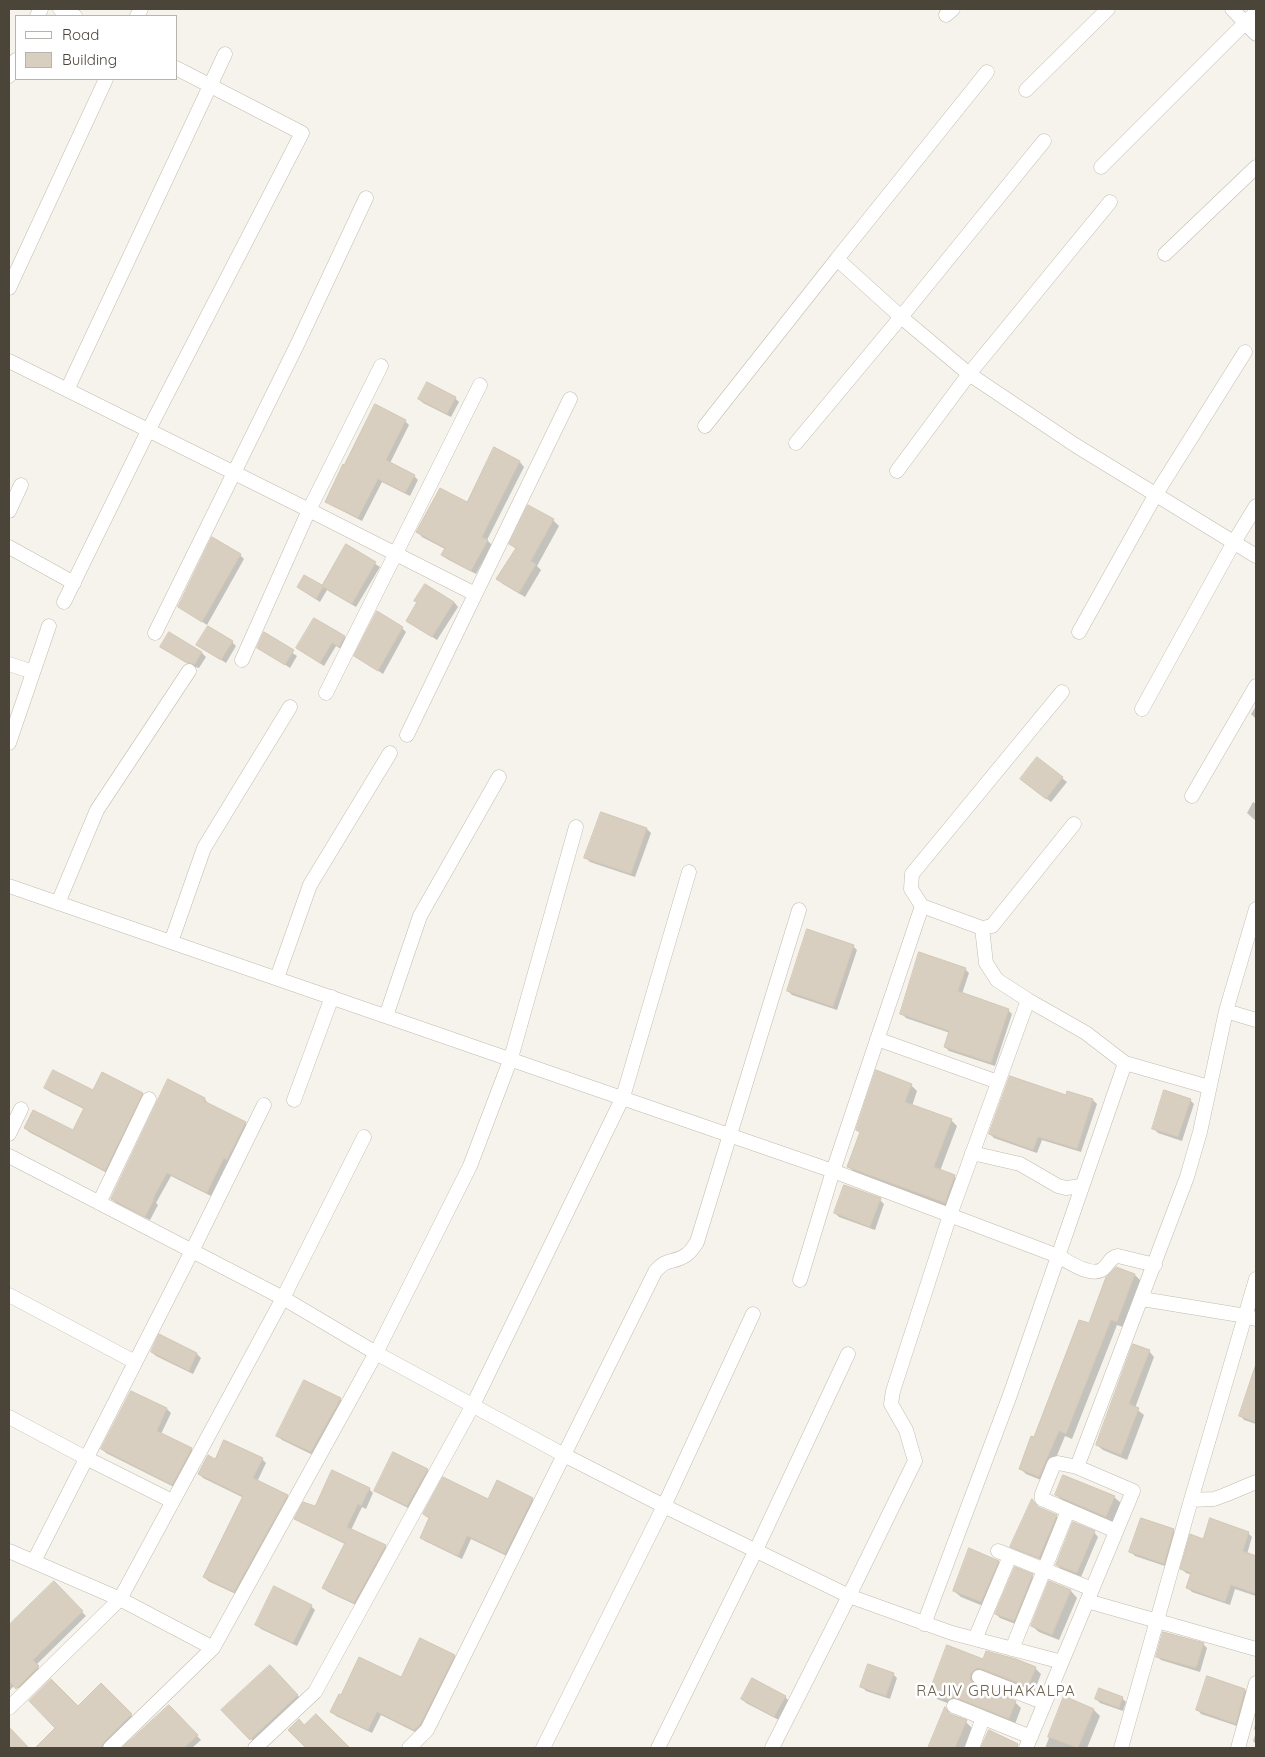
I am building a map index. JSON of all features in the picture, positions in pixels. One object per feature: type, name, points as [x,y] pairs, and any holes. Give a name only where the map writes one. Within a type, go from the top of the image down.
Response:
[{"type":"street","points":[[60,9],[73,15]]},
{"type":"street","points":[[1026,90],[1108,9]]},
{"type":"street","points":[[1232,9],[1256,34]]},
{"type":"street","points":[[1102,167],[1256,12]]},
{"type":"street","points":[[67,390],[225,54]]},
{"type":"street","points":[[9,76],[15,62]]},
{"type":"street","points":[[64,602],[148,431],[302,133],[178,69]]},
{"type":"street","points":[[705,426],[987,72]]},
{"type":"street","points":[[9,288],[106,80]]},
{"type":"street","points":[[796,443],[1044,140]]},
{"type":"street","points":[[1165,254],[1256,167]]},
{"type":"street","points":[[155,633],[234,474],[366,198]]},
{"type":"street","points":[[897,471],[969,374],[1110,202]]},
{"type":"street","points":[[837,259],[901,317],[969,374],[1075,444],[1256,556]]},
{"type":"street","points":[[1079,632],[1156,494],[1245,352]]},
{"type":"street","points":[[9,362],[475,594]]},
{"type":"street","points":[[242,660],[309,510],[381,366]]},
{"type":"street","points":[[326,693],[480,385]]},
{"type":"street","points":[[407,735],[570,398]]},
{"type":"street","points":[[9,510],[21,485]]},
{"type":"street","points":[[1142,709],[1234,542],[1256,506]]},
{"type":"street","points":[[9,547],[74,582]]},
{"type":"street","points":[[9,743],[49,626]]},
{"type":"street","points":[[9,664],[33,672]]},
{"type":"street","points":[[58,903],[97,810],[189,671]]},
{"type":"street","points":[[1192,796],[1256,686]]},
{"type":"street","points":[[1062,692],[912,874],[911,889],[922,906],[982,928],[992,926],[1074,824]]},
{"type":"street","points":[[171,942],[204,848],[290,707]]},
{"type":"street","points":[[278,978],[310,885],[390,752]]},
{"type":"street","points":[[386,1016],[420,916],[499,777]]},
{"type":"street","points":[[110,1748],[213,1648],[376,1353],[470,1166],[511,1058],[576,827]]},
{"type":"street","points":[[255,1748],[315,1692],[473,1405],[623,1098],[689,872]]},
{"type":"street","points":[[9,886],[833,1170],[1058,1256],[1081,1268],[1095,1272],[1102,1270],[1114,1256],[1154,1265]]},
{"type":"street","points":[[800,1280],[833,1170],[922,906]]},
{"type":"street","points":[[409,1748],[427,1730],[655,1272],[661,1264],[688,1254],[696,1242],[799,910]]},
{"type":"street","points":[[1077,1467],[1187,1177],[1200,1132],[1226,1011],[1256,910]]},
{"type":"street","points":[[982,928],[986,963],[997,980],[1086,1033],[1125,1063],[1209,1087]]},
{"type":"street","points":[[294,1100],[332,997]]},
{"type":"street","points":[[772,1748],[915,1461],[906,1430],[891,1404],[893,1391],[950,1215],[1028,1000]]},
{"type":"street","points":[[1226,1011],[1256,1020]]},
{"type":"street","points":[[877,1039],[998,1082]]},
{"type":"street","points":[[924,1624],[1010,1395],[1125,1063]]},
{"type":"street","points":[[99,1203],[149,1099]]},
{"type":"street","points":[[34,1561],[264,1105]]},
{"type":"street","points":[[9,1134],[21,1109]]},
{"type":"street","points":[[9,1708],[120,1599],[283,1298],[364,1137]]},
{"type":"street","points":[[972,1153],[1020,1164],[1058,1186],[1066,1188],[1082,1186]]},
{"type":"street","points":[[9,1156],[283,1298],[376,1353],[564,1455],[849,1596],[924,1624],[1062,1662]]},
{"type":"street","points":[[1121,1748],[1191,1500],[1251,1317],[1256,1279]]},
{"type":"street","points":[[9,1295],[136,1362]]},
{"type":"street","points":[[1142,1299],[1251,1317]]},
{"type":"street","points":[[543,1748],[664,1506],[753,1314]]},
{"type":"street","points":[[658,1748],[756,1550],[848,1354]]},
{"type":"street","points":[[9,1417],[172,1501]]},
{"type":"street","points":[[954,1706],[983,1718],[1028,1742],[1133,1491],[1077,1467],[1058,1463],[1054,1464],[1042,1494],[1042,1499],[1116,1531]]},
{"type":"street","points":[[1191,1500],[1214,1499],[1225,1496],[1256,1482]]},
{"type":"street","points":[[1012,1649],[1068,1511]]},
{"type":"street","points":[[9,1551],[120,1599],[213,1648]]},
{"type":"street","points":[[975,1639],[1004,1553],[1044,1570],[1090,1595],[1157,1621],[1256,1649]]},
{"type":"street","points":[[979,1677],[1045,1703]]},
{"type":"street","points":[[1238,1748],[1256,1683]]},
{"type":"street","points":[[972,1748],[983,1718]]},
{"type":"building","points":[[427,382],[456,397],[447,414],[418,399]]},
{"type":"building","points":[[375,404],[406,420],[386,460],[415,475],[405,493],[378,479],[358,518],[325,502]]},
{"type":"building","points":[[494,447],[520,461],[482,537],[488,540],[471,571],[441,555],[445,548],[416,532],[440,488],[467,502]]},
{"type":"building","points":[[528,505],[554,519],[531,561],[536,564],[519,593],[496,579],[516,548],[509,544]]},
{"type":"building","points":[[212,537],[241,554],[202,622],[178,607]]},
{"type":"building","points":[[346,544],[376,562],[352,604],[323,587],[316,599],[297,587],[304,575],[322,585]]},
{"type":"building","points":[[425,584],[454,602],[432,637],[406,621],[417,602],[414,601]]},
{"type":"building","points":[[377,611],[403,627],[378,671],[354,656]]},
{"type":"building","points":[[314,618],[345,636],[339,647],[332,643],[320,663],[296,648]]},
{"type":"building","points":[[208,626],[233,641],[221,660],[196,645]]},
{"type":"building","points":[[169,632],[202,652],[195,664],[187,663],[160,647]]},
{"type":"building","points":[[264,632],[294,650],[285,665],[257,648]]},
{"type":"building","points":[[1037,757],[1063,777],[1046,799],[1020,779]]},
{"type":"building","points":[[601,812],[647,828],[631,874],[584,858]]},
{"type":"building","points":[[807,929],[854,945],[833,1007],[787,991]]},
{"type":"building","points":[[919,952],[966,968],[958,991],[1009,1009],[991,1063],[944,1047],[949,1031],[900,1014]]},
{"type":"building","points":[[53,1070],[93,1090],[102,1072],[143,1093],[105,1171],[24,1128],[33,1110],[73,1130],[84,1108],[44,1088]]},
{"type":"building","points":[[876,1070],[912,1084],[905,1102],[952,1119],[934,1167],[955,1175],[945,1203],[847,1167],[860,1132],[856,1130]]},
{"type":"building","points":[[1010,1076],[1066,1095],[1067,1091],[1093,1099],[1077,1149],[1038,1137],[1033,1150],[989,1134]]},
{"type":"building","points":[[168,1079],[205,1098],[204,1101],[246,1122],[227,1160],[224,1158],[207,1193],[167,1173],[145,1217],[111,1199]]},
{"type":"building","points":[[1164,1090],[1191,1099],[1178,1137],[1152,1129]]},
{"type":"building","points":[[844,1185],[881,1198],[870,1227],[834,1213]]},
{"type":"building","points":[[1116,1267],[1135,1274],[1117,1322],[1111,1320],[1066,1434],[1059,1431],[1039,1477],[1019,1469],[1031,1436],[1034,1437],[1079,1320],[1089,1323],[1106,1277]]},
{"type":"building","points":[[159,1334],[197,1353],[189,1371],[151,1352]]},
{"type":"building","points":[[1133,1344],[1150,1350],[1129,1404],[1139,1408],[1121,1455],[1096,1445]]},
{"type":"building","points":[[1254,1371],[1256,1372],[1256,1422],[1239,1416]]},
{"type":"building","points":[[304,1380],[341,1398],[311,1452],[276,1436]]},
{"type":"building","points":[[131,1391],[167,1408],[157,1431],[192,1448],[172,1485],[101,1449]]},
{"type":"building","points":[[224,1440],[263,1458],[253,1478],[288,1495],[234,1592],[203,1577],[243,1496],[198,1474],[208,1455],[215,1459]]},
{"type":"building","points":[[393,1452],[428,1469],[407,1506],[374,1491]]},
{"type":"building","points":[[332,1470],[370,1488],[361,1506],[358,1504],[347,1527],[386,1545],[354,1603],[322,1588],[345,1543],[294,1519],[303,1502],[315,1506]]},
{"type":"building","points":[[1063,1475],[1115,1496],[1106,1517],[1055,1495]]},
{"type":"building","points":[[443,1477],[488,1499],[497,1480],[533,1498],[505,1554],[467,1536],[458,1556],[420,1538],[429,1518],[423,1514]]},
{"type":"building","points":[[1032,1499],[1038,1507],[1057,1515],[1039,1558],[1010,1547]]},
{"type":"building","points":[[1141,1518],[1174,1529],[1164,1564],[1129,1552]]},
{"type":"building","points":[[1210,1518],[1249,1532],[1243,1551],[1256,1556],[1256,1594],[1231,1585],[1225,1602],[1186,1588],[1191,1573],[1180,1569],[1190,1534],[1203,1539]]},
{"type":"building","points":[[1073,1522],[1095,1531],[1077,1573],[1056,1565]]},
{"type":"building","points":[[969,1548],[999,1561],[981,1602],[953,1591]]},
{"type":"building","points":[[1015,1567],[1033,1574],[1014,1621],[995,1614]]},
{"type":"building","points":[[54,1581],[83,1611],[33,1660],[39,1666],[16,1689],[9,1681],[9,1625]]},
{"type":"building","points":[[1049,1581],[1071,1590],[1052,1635],[1031,1626]]},
{"type":"building","points":[[274,1586],[312,1605],[293,1643],[255,1625]]},
{"type":"building","points":[[1163,1632],[1204,1643],[1196,1668],[1156,1657]]},
{"type":"building","points":[[420,1638],[455,1655],[420,1725],[414,1730],[377,1712],[368,1730],[330,1712],[339,1694],[341,1695],[359,1657],[401,1677]]},
{"type":"building","points":[[947,1645],[983,1659],[986,1651],[1016,1659],[1036,1667],[1028,1687],[982,1669],[977,1668],[971,1673],[970,1679],[975,1685],[1016,1701],[1009,1719],[957,1698],[952,1697],[948,1700],[929,1693]]},
{"type":"building","points":[[868,1664],[894,1673],[886,1696],[860,1687]]},
{"type":"building","points":[[270,1665],[298,1695],[250,1740],[221,1710]]},
{"type":"building","points":[[1207,1676],[1245,1689],[1236,1724],[1196,1710]]},
{"type":"building","points":[[752,1678],[786,1696],[774,1717],[741,1699]]},
{"type":"building","points":[[51,1679],[78,1706],[101,1683],[132,1714],[104,1742],[101,1748],[35,1748],[55,1728],[29,1701]]},
{"type":"building","points":[[1099,1688],[1123,1697],[1119,1708],[1095,1699]]},
{"type":"building","points":[[1064,1696],[1094,1709],[1078,1748],[1048,1737]]},
{"type":"building","points":[[169,1705],[198,1735],[184,1748],[122,1748]]},
{"type":"building","points":[[945,1707],[950,1714],[967,1720],[955,1748],[928,1748]]},
{"type":"building","points":[[316,1714],[350,1748],[306,1748],[288,1730],[299,1719],[304,1725]]},
{"type":"building","points":[[9,1727],[29,1748],[9,1748]]},
{"type":"building","points":[[989,1730],[1018,1744],[1017,1748],[981,1748]]},
{"type":"district","name":"RAJIV GRUHAKALPA","points":[[996,1691]]}]
